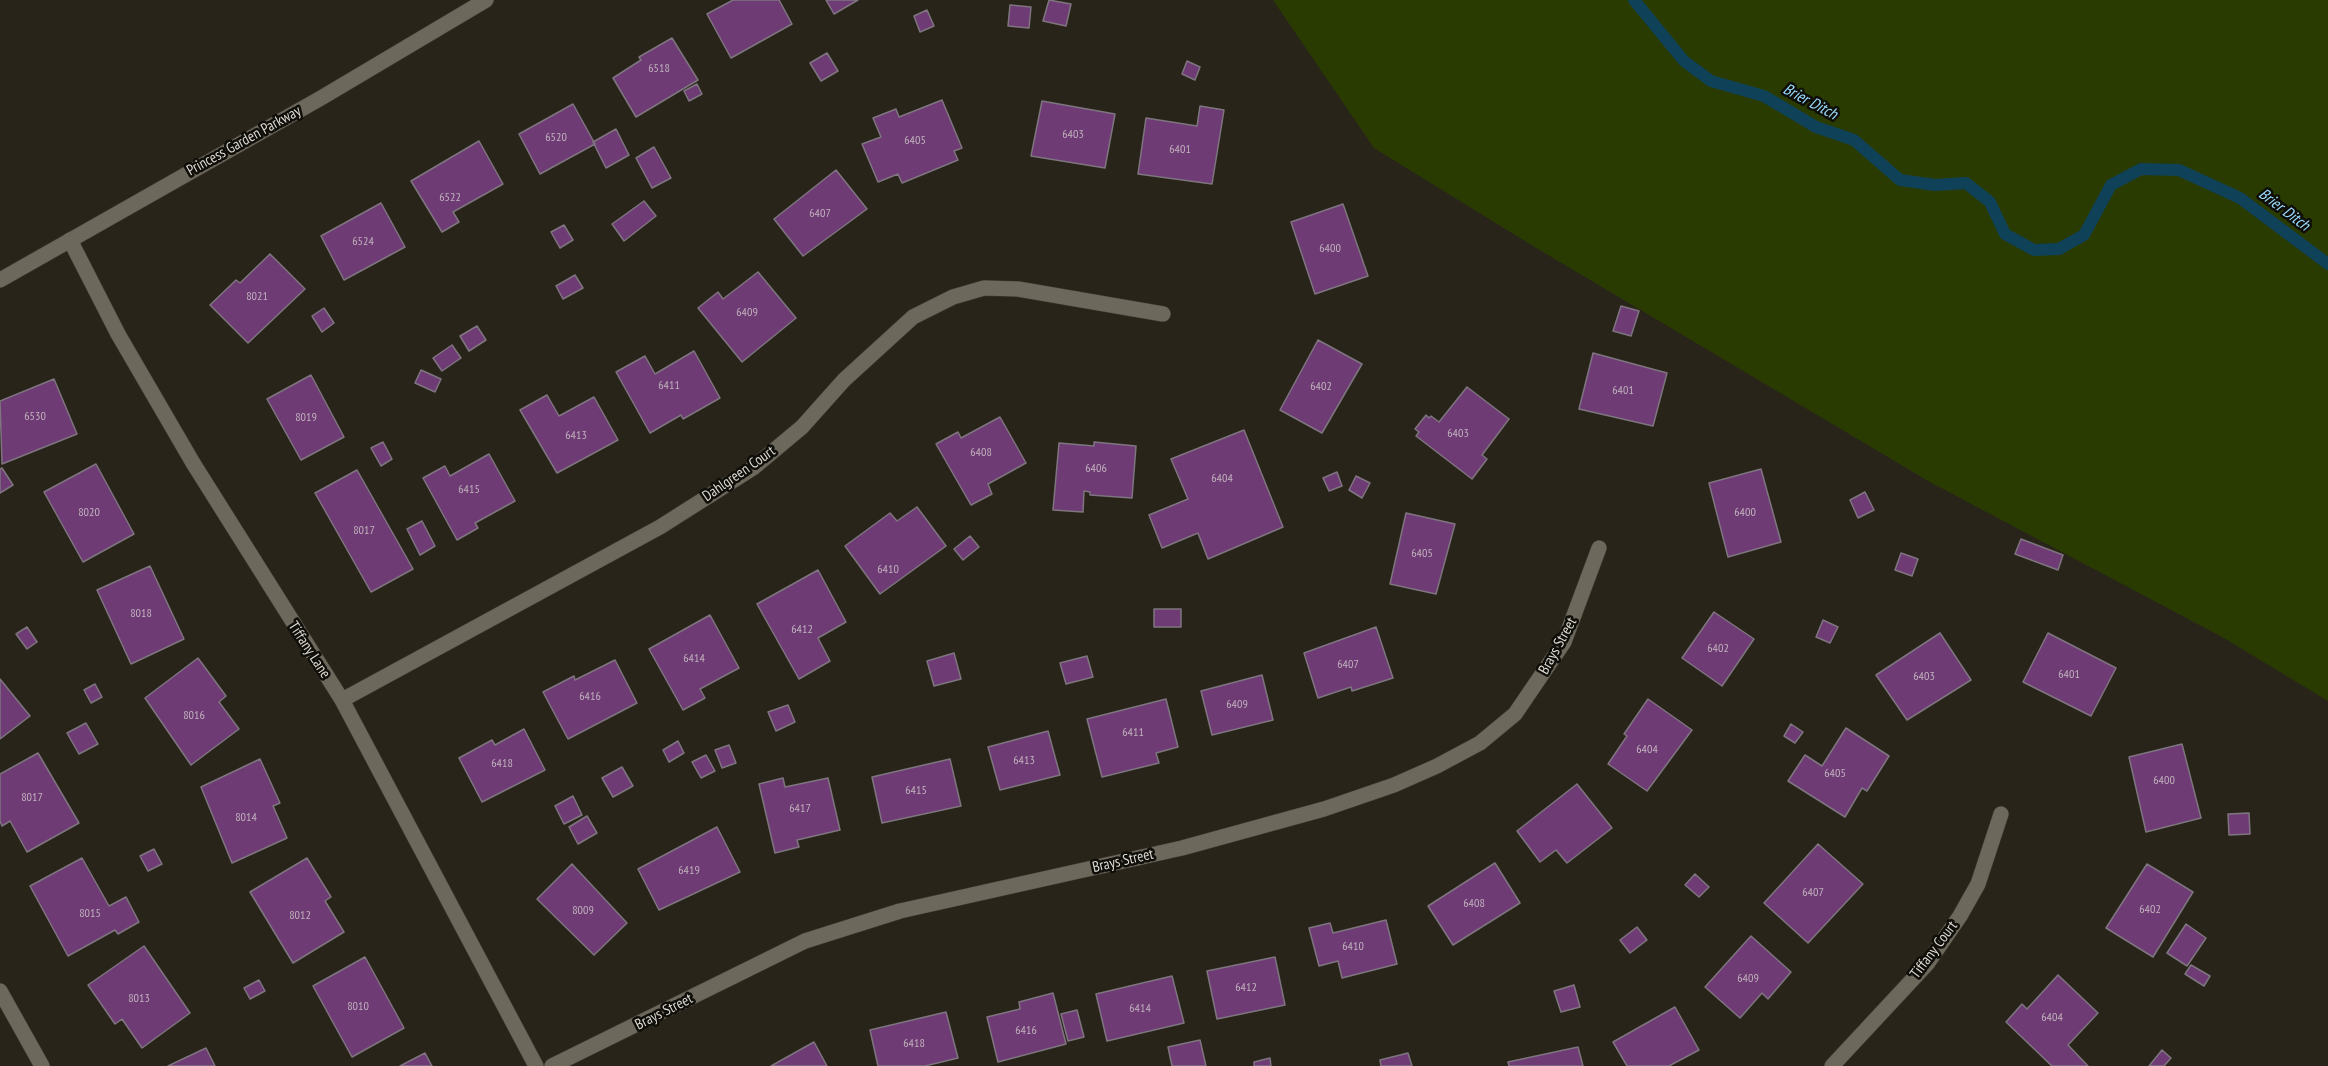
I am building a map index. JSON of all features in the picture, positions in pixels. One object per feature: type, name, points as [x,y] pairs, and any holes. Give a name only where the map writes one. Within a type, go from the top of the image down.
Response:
[{"type":"street","name":"Princess Garden Parkway","points":[[0,280],[486,0]]},
{"type":"street","name":"Tiffany Lane","points":[[70,240],[118,334],[193,463],[342,700],[536,1066]]},
{"type":"street","name":"Dahlgreen Court","points":[[342,700],[660,527],[753,468],[802,427],[844,380],[912,317],[953,297],[984,288],[1018,289],[1163,314]]},
{"type":"street","name":"Brays Street","points":[[552,1066],[805,941],[900,910],[1182,848],[1324,808],[1394,785],[1437,766],[1480,743],[1515,714],[1564,642],[1599,548]]},
{"type":"street","name":"Tiffany Court","points":[[1832,1066],[1926,964],[1960,916],[1978,884],[2001,814]]},
{"type":"street","points":[[0,991],[42,1066]]},
{"type":"green space","points":[[1273,0],[2328,0],[2328,701],[2224,638],[1930,482],[1533,246],[1374,148]]},
{"type":"building","points":[[733,0],[779,0],[792,24],[731,58],[707,14]]},
{"type":"building","points":[[826,0],[858,0],[834,14]]},
{"type":"building","points":[[1049,0],[1071,4],[1066,26],[1043,21]]},
{"type":"building","points":[[1010,5],[1031,7],[1029,28],[1008,26]]},
{"type":"building","points":[[927,10],[934,26],[920,32],[914,16]]},
{"type":"building","points":[[672,38],[698,80],[636,117],[613,78],[641,60],[639,57]]},
{"type":"building","points":[[827,53],[838,71],[821,81],[810,63]]},
{"type":"building","points":[[1187,61],[1200,67],[1195,80],[1182,74]]},
{"type":"building","points":[[697,84],[702,94],[689,101],[684,91]]},
{"type":"building","points":[[942,100],[962,148],[954,151],[958,160],[902,183],[898,174],[878,182],[862,144],[881,137],[873,118],[896,109],[899,117]]},
{"type":"building","points":[[1042,101],[1115,114],[1105,168],[1031,156]]},
{"type":"building","points":[[573,104],[595,144],[540,174],[519,134]]},
{"type":"building","points":[[1200,106],[1224,110],[1212,184],[1138,174],[1146,118],[1197,126]]},
{"type":"building","points":[[616,129],[629,155],[606,168],[593,142]]},
{"type":"building","points":[[479,141],[503,184],[453,212],[459,222],[442,232],[411,181]]},
{"type":"building","points":[[654,147],[671,178],[652,188],[636,158]]},
{"type":"building","points":[[836,170],[867,209],[803,256],[774,219]]},
{"type":"building","points":[[644,201],[656,216],[624,241],[612,224]]},
{"type":"building","points":[[381,203],[405,247],[344,280],[321,236]]},
{"type":"building","points":[[1343,204],[1368,276],[1315,294],[1291,222]]},
{"type":"building","points":[[564,225],[573,240],[560,248],[551,232]]},
{"type":"building","points":[[270,254],[305,289],[248,343],[210,305],[236,280],[240,283]]},
{"type":"building","points":[[758,272],[796,318],[742,362],[698,308],[718,292],[723,299]]},
{"type":"building","points":[[575,275],[583,288],[563,299],[556,286]]},
{"type":"building","points":[[1621,306],[1639,311],[1631,336],[1613,331]]},
{"type":"building","points":[[324,308],[334,323],[322,332],[312,316]]},
{"type":"building","points":[[477,326],[486,340],[469,351],[460,336]]},
{"type":"building","points":[[1318,340],[1362,364],[1322,433],[1280,410]]},
{"type":"building","points":[[452,345],[461,358],[442,371],[433,358]]},
{"type":"building","points":[[694,351],[720,398],[683,419],[681,415],[650,433],[616,372],[645,356],[655,374]]},
{"type":"building","points":[[1593,353],[1667,373],[1653,426],[1579,409]]},
{"type":"building","points":[[421,370],[441,379],[435,392],[415,383]]},
{"type":"building","points":[[311,375],[344,437],[301,460],[267,399]]},
{"type":"building","points":[[54,379],[77,434],[2,464],[0,401]]},
{"type":"building","points":[[1467,387],[1509,419],[1482,455],[1487,459],[1472,479],[1416,436],[1419,432],[1415,429],[1426,415],[1439,422]]},
{"type":"building","points":[[547,395],[559,416],[594,397],[618,440],[557,473],[520,410]]},
{"type":"building","points":[[1000,417],[1026,463],[988,484],[992,494],[971,505],[936,444],[958,432],[961,438]]},
{"type":"building","points":[[1244,430],[1283,527],[1208,559],[1198,533],[1162,548],[1149,515],[1188,499],[1171,459]]},
{"type":"building","points":[[383,442],[392,459],[381,466],[371,448]]},
{"type":"building","points":[[1094,442],[1136,446],[1132,498],[1090,495],[1090,492],[1084,491],[1083,512],[1053,510],[1059,443],[1094,446]]},
{"type":"building","points":[[489,454],[515,501],[475,523],[478,528],[457,540],[423,478],[445,466],[450,476]]},
{"type":"building","points":[[96,464],[134,534],[83,562],[44,492]]},
{"type":"building","points":[[2,468],[13,485],[0,493],[0,469]]},
{"type":"building","points":[[1761,469],[1781,542],[1728,557],[1709,483]]},
{"type":"building","points":[[357,470],[413,569],[371,592],[315,493]]},
{"type":"building","points":[[1337,472],[1342,486],[1329,491],[1323,478]]},
{"type":"building","points":[[1356,476],[1370,483],[1362,498],[1349,490]]},
{"type":"building","points":[[1865,492],[1874,510],[1858,518],[1850,500]]},
{"type":"building","points":[[917,507],[946,546],[880,594],[845,546],[890,513],[897,521]]},
{"type":"building","points":[[1406,513],[1455,524],[1436,594],[1390,584]]},
{"type":"building","points":[[422,521],[435,546],[420,555],[407,529]]},
{"type":"building","points":[[970,536],[979,547],[963,560],[954,549]]},
{"type":"building","points":[[2021,539],[2063,555],[2058,570],[2015,554]]},
{"type":"building","points":[[1901,553],[1918,559],[1912,576],[1895,570]]},
{"type":"building","points":[[150,566],[184,639],[131,664],[97,590]]},
{"type":"building","points":[[818,570],[846,622],[818,638],[830,661],[799,679],[757,604]]},
{"type":"building","points":[[1154,609],[1181,609],[1181,627],[1154,627]]},
{"type":"building","points":[[1714,612],[1754,639],[1722,686],[1682,658]]},
{"type":"building","points":[[710,615],[739,668],[700,689],[705,698],[683,710],[649,649]]},
{"type":"building","points":[[1823,620],[1838,627],[1830,643],[1816,637]]},
{"type":"building","points":[[27,627],[37,642],[27,649],[16,634]]},
{"type":"building","points":[[1376,627],[1393,678],[1352,691],[1351,687],[1318,698],[1304,653]]},
{"type":"building","points":[[1940,633],[1971,680],[1907,720],[1876,675]]},
{"type":"building","points":[[2048,633],[2116,668],[2091,716],[2023,682]]},
{"type":"building","points":[[954,653],[961,679],[934,686],[927,661]]},
{"type":"building","points":[[1087,656],[1093,677],[1066,684],[1060,663]]},
{"type":"building","points":[[198,658],[226,696],[219,702],[239,729],[191,765],[145,698]]},
{"type":"building","points":[[615,660],[637,703],[568,739],[543,692],[574,676],[575,680]]},
{"type":"building","points":[[1262,675],[1273,720],[1212,735],[1201,691]]},
{"type":"building","points":[[0,679],[30,716],[0,739]]},
{"type":"building","points":[[95,684],[102,697],[91,703],[84,690]]},
{"type":"building","points":[[1166,699],[1178,747],[1156,753],[1159,763],[1102,777],[1087,719]]},
{"type":"building","points":[[1648,699],[1692,730],[1647,791],[1608,764],[1627,736],[1624,734]]},
{"type":"building","points":[[788,705],[795,722],[776,731],[768,712]]},
{"type":"building","points":[[86,723],[98,744],[79,754],[67,733]]},
{"type":"building","points":[[1791,724],[1803,732],[1795,743],[1784,736]]},
{"type":"building","points":[[1846,728],[1889,756],[1867,791],[1862,788],[1845,817],[1788,781],[1805,755],[1822,766]]},
{"type":"building","points":[[524,729],[545,770],[482,802],[459,758],[492,740],[495,745]]},
{"type":"building","points":[[1048,731],[1060,775],[1000,790],[988,747]]},
{"type":"building","points":[[678,741],[684,753],[669,762],[663,750]]},
{"type":"building","points":[[2182,744],[2201,818],[2146,832],[2129,757]]},
{"type":"building","points":[[729,745],[736,763],[722,768],[715,750]]},
{"type":"building","points":[[38,753],[79,823],[27,852],[10,821],[2,826],[0,821],[0,774]]},
{"type":"building","points":[[706,755],[715,771],[701,778],[692,762]]},
{"type":"building","points":[[260,759],[280,803],[273,806],[287,838],[232,863],[201,787]]},
{"type":"building","points":[[950,759],[961,806],[882,823],[872,777]]},
{"type":"building","points":[[622,767],[633,786],[613,797],[602,778]]},
{"type":"building","points":[[783,778],[785,787],[828,778],[840,830],[797,840],[799,847],[775,853],[759,784]]},
{"type":"building","points":[[1577,784],[1612,828],[1567,863],[1556,850],[1540,862],[1517,831]]},
{"type":"building","points":[[573,796],[582,815],[564,824],[555,806]]},
{"type":"building","points":[[2249,813],[2250,834],[2229,835],[2228,814]]},
{"type":"building","points":[[587,816],[597,833],[578,844],[569,827]]},
{"type":"building","points":[[717,827],[740,872],[659,910],[638,869]]},
{"type":"building","points":[[1818,844],[1863,884],[1808,943],[1764,903]]},
{"type":"building","points":[[154,849],[162,864],[148,871],[140,856]]},
{"type":"building","points":[[82,858],[109,906],[126,897],[139,922],[118,934],[115,930],[68,956],[30,886]]},
{"type":"building","points":[[307,858],[331,897],[325,901],[344,932],[293,963],[250,892]]},
{"type":"building","points":[[1495,863],[1520,903],[1453,945],[1428,906]]},
{"type":"building","points":[[572,864],[627,923],[594,955],[537,899]]},
{"type":"building","points":[[2147,864],[2193,892],[2153,957],[2106,928]]},
{"type":"building","points":[[1695,874],[1709,887],[1699,897],[1685,885]]},
{"type":"building","points":[[1386,920],[1397,964],[1342,978],[1338,961],[1319,966],[1309,928],[1330,923],[1333,933]]},
{"type":"building","points":[[2186,924],[2206,938],[2187,966],[2167,953]]},
{"type":"building","points":[[1637,927],[1647,940],[1630,953],[1620,940]]},
{"type":"building","points":[[1751,936],[1791,972],[1768,999],[1762,993],[1740,1018],[1705,987]]},
{"type":"building","points":[[144,946],[190,1013],[142,1048],[122,1019],[115,1024],[88,985]]},
{"type":"building","points":[[365,957],[404,1028],[352,1057],[313,986]]},
{"type":"building","points":[[1275,957],[1285,1005],[1217,1019],[1207,971]]},
{"type":"building","points":[[2191,965],[2210,976],[2204,986],[2185,974]]},
{"type":"building","points":[[2058,975],[2098,1013],[2068,1045],[2088,1066],[2052,1066],[2006,1022],[2022,1004],[2027,1009]]},
{"type":"building","points":[[1172,976],[1184,1023],[1107,1041],[1096,994]]},
{"type":"building","points":[[259,980],[265,991],[250,999],[244,988]]},
{"type":"building","points":[[1574,985],[1580,1007],[1561,1012],[1554,991]]},
{"type":"building","points":[[1053,993],[1066,1044],[998,1062],[987,1017],[1020,1009],[1019,1002]]},
{"type":"building","points":[[1675,1007],[1699,1050],[1669,1066],[1627,1066],[1613,1042]]},
{"type":"building","points":[[1077,1010],[1084,1037],[1068,1041],[1061,1014]]},
{"type":"building","points":[[946,1012],[958,1058],[925,1066],[878,1066],[870,1030]]},
{"type":"building","points":[[1200,1040],[1206,1066],[1172,1066],[1168,1047]]},
{"type":"building","points":[[814,1042],[827,1066],[771,1066]]},
{"type":"building","points":[[1578,1047],[1583,1066],[1509,1066],[1508,1062]]},
{"type":"building","points":[[206,1048],[215,1066],[168,1066]]},
{"type":"building","points":[[2162,1050],[2171,1058],[2164,1066],[2149,1066]]},
{"type":"building","points":[[425,1053],[432,1066],[400,1066]]},
{"type":"building","points":[[1408,1053],[1412,1066],[1381,1066],[1380,1060]]},
{"type":"building","points":[[1270,1058],[1271,1066],[1254,1066],[1254,1062]]},
{"type":"waterway","name":"Brier Ditch","points":[[1634,0],[1684,61],[1711,81],[1764,96],[1816,127],[1854,140],[1900,180],[1935,185],[1966,183],[1990,202],[2005,234],[2034,250],[2059,249],[2084,235],[2111,185],[2141,169],[2179,170],[2240,198],[2328,264]]}]
